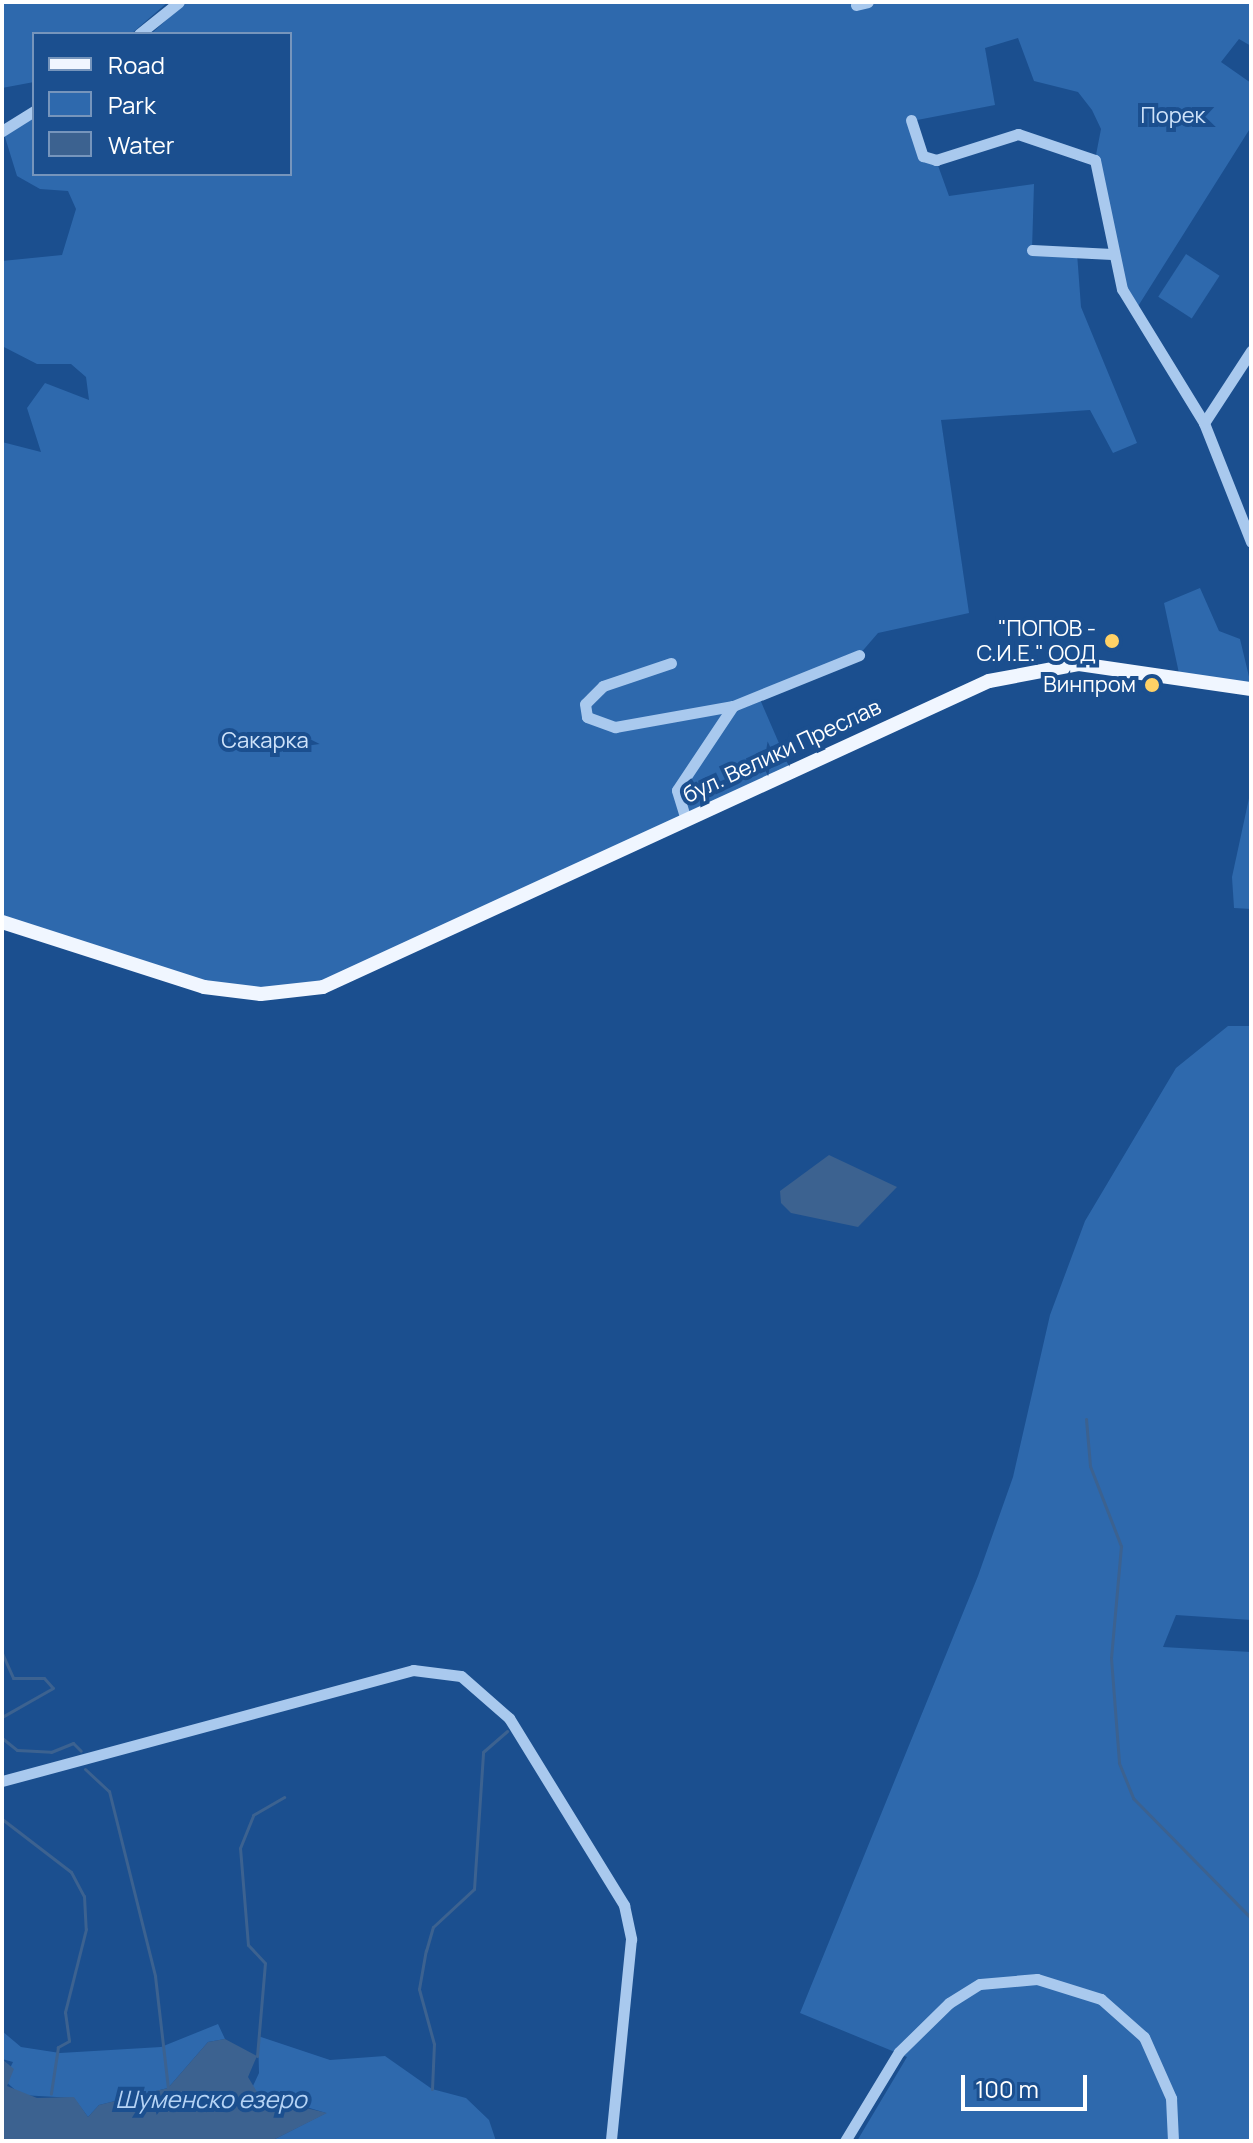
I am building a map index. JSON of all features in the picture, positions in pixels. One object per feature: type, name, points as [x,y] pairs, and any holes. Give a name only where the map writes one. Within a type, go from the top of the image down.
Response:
[{"type":"main road","name":"бул. Велики Преслав","points":[[2,922],[204,987],[293,992],[370,969],[968,689],[1040,668],[1119,668],[1251,687]]},
{"type":"street","points":[[142,32],[179,2]]},
{"type":"street","points":[[2,131],[32,112]]},
{"type":"street","points":[[911,120],[923,156],[936,160],[1018,134],[1095,160],[1112,254],[1148,337],[1204,423],[1251,542]]},
{"type":"street","points":[[1032,250],[1112,254]]},
{"type":"street","points":[[1204,423],[1251,351]]},
{"type":"street","points":[[671,663],[603,686],[585,704],[587,717],[615,727],[733,706],[859,655]]},
{"type":"street","points":[[686,820],[677,790],[733,706]]},
{"type":"street","points":[[2,1781],[413,1670],[461,1676],[509,1718],[624,1905],[631,1939],[611,2141]]},
{"type":"street","points":[[845,2141],[921,2027],[980,1984],[1006,1979],[1067,1986],[1121,2015],[1159,2064],[1173,2141]]},
{"type":"green space","points":[[2,2],[168,2],[133,32],[32,32],[32,82],[2,88]]},
{"type":"green space","name":"Сакарка","points":[[186,2],[1251,2],[1251,46],[1239,39],[1221,62],[1251,83],[1251,127],[1135,311],[1122,289],[1095,160],[1101,129],[1092,110],[1078,92],[1034,81],[1018,38],[985,48],[995,105],[912,121],[923,155],[936,160],[949,196],[1034,184],[1032,250],[1077,253],[1081,307],[1137,443],[1113,453],[1090,410],[941,420],[969,613],[878,633],[859,655],[759,697],[791,771],[323,987],[231,993],[2,922],[2,442],[41,452],[27,408],[45,383],[89,400],[86,377],[71,364],[37,364],[2,346],[2,261],[62,255],[76,209],[68,191],[40,189],[17,176],[4,134],[32,116],[32,176],[292,176],[292,32],[153,32]]},
{"type":"green space","points":[[1186,254],[1220,276],[1192,319],[1158,297]]},
{"type":"green space","points":[[1200,588],[1219,631],[1240,639],[1251,685],[1180,678],[1164,603]]},
{"type":"green space","points":[[1251,789],[1251,909],[1234,908],[1232,877]]},
{"type":"green space","points":[[1251,1017],[1251,1620],[1176,1615],[1163,1647],[1251,1652],[1251,2141],[857,2141],[907,2057],[800,2013],[978,1576],[1013,1477],[1050,1315],[1085,1221],[1176,1068],[1228,1026],[1249,1026]]},
{"type":"green space","points":[[218,2024],[225,2039],[208,2042],[168,2088],[99,2105],[88,2117],[74,2098],[21,2095],[4,2080],[13,2062],[2,2059],[2,2031],[21,2047],[60,2053],[161,2047]]},
{"type":"green space","points":[[258,2036],[330,2060],[385,2056],[432,2089],[466,2098],[489,2120],[496,2141],[271,2141],[326,2113],[251,2090],[259,2073]]},
{"type":"water","points":[[829,1155],[897,1187],[858,1227],[791,1213],[781,1203],[780,1191]]},
{"type":"water","name":"Шуменско езеро","points":[[225,2039],[257,2056],[248,2077],[260,2097],[327,2113],[271,2141],[2,2141],[2,2059],[14,2069],[7,2086],[37,2098],[74,2097],[88,2117],[99,2105],[168,2088],[208,2042]]},
{"type":"waterway","points":[[1086,1419],[1090,1466],[1121,1546],[1111,1658],[1119,1763],[1133,1798],[1251,1918]]},
{"type":"waterway","points":[[2,1653],[13,1678],[44,1678],[53,1688],[2,1717]]},
{"type":"waterway","points":[[432,2089],[434,2044],[419,1989],[426,1951],[433,1927],[474,1889],[483,1752],[507,1731]]},
{"type":"waterway","points":[[2,1738],[17,1750],[51,1752],[73,1743],[81,1751]]},
{"type":"waterway","points":[[85,1769],[109,1791],[155,1976],[168,2088]]},
{"type":"waterway","points":[[257,2056],[265,1963],[248,1945],[240,1848],[253,1815],[284,1797]]},
{"type":"waterway","points":[[2,1819],[71,1872],[84,1896],[86,1929],[65,2012],[69,2041],[58,2047],[51,2093]]},
{"type":"place","name":"\"ПОПОВ - С.И.Е.\" ООД","points":[[1112,641]]},
{"type":"place","name":"Винпром","points":[[1152,685]]},
{"type":"park label","name":"Порек","points":[[1173,116]]}]
